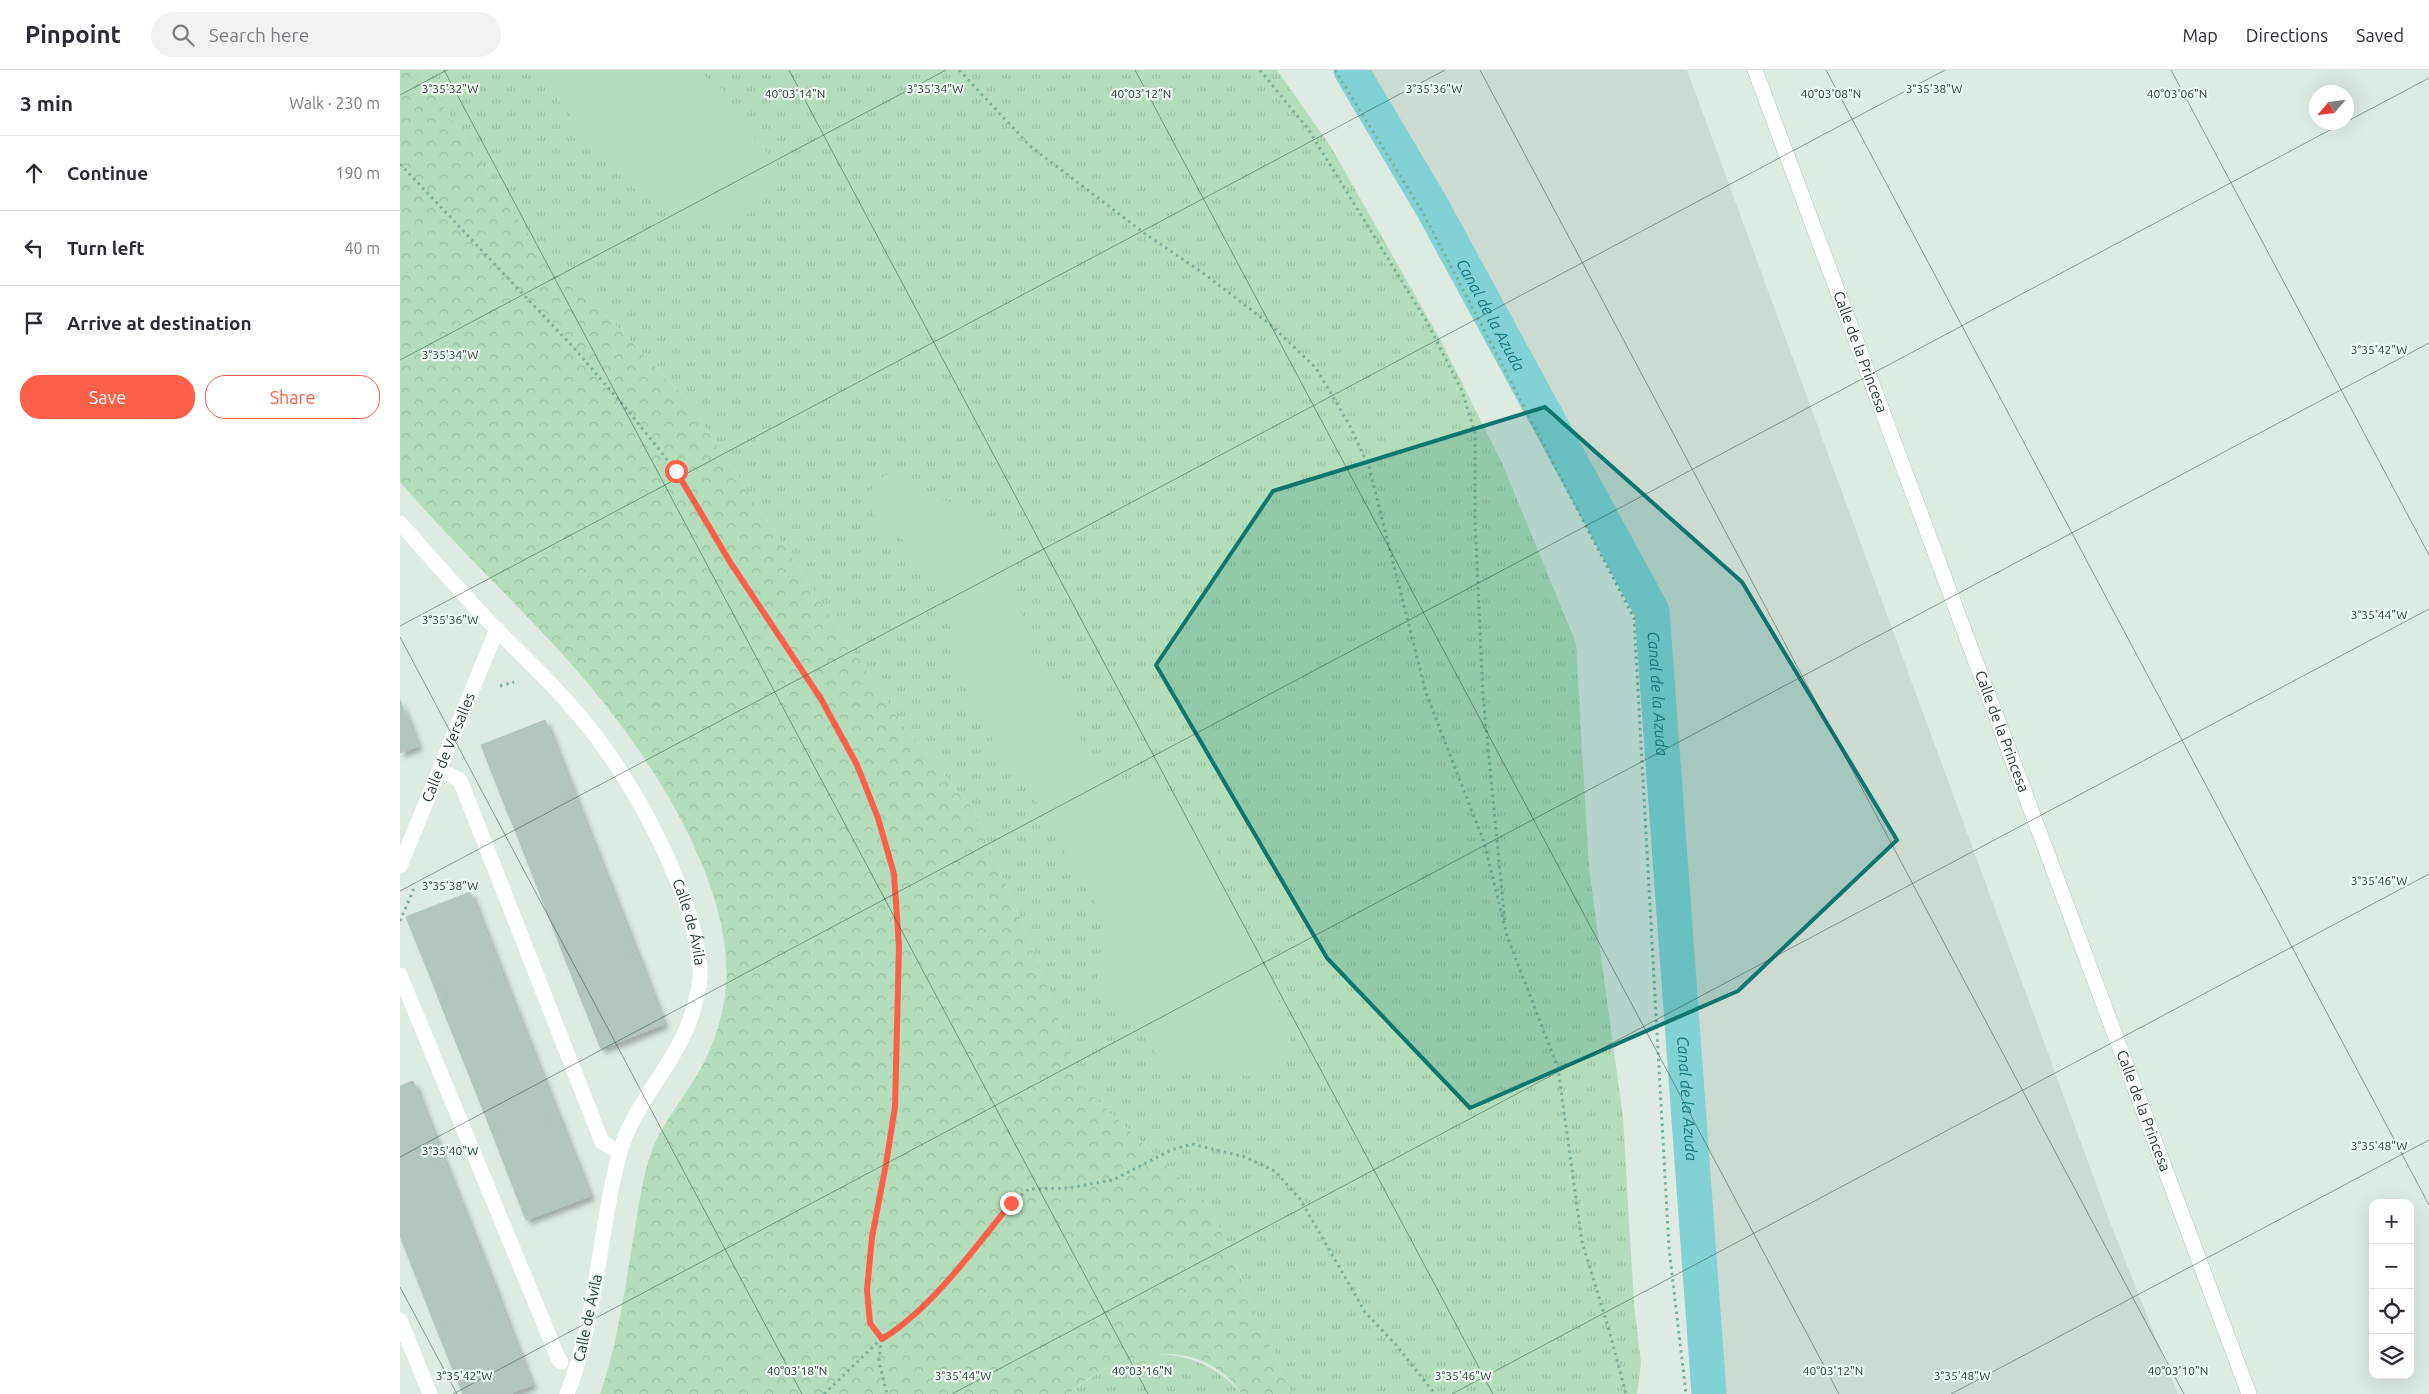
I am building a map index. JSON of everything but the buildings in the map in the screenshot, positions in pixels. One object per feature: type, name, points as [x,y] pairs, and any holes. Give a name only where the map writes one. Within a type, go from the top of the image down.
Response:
[{"type":"street","name":"Calle de la Princesa","points":[[1756,70],[2249,1394]]},
{"type":"street","name":"Calle de Ávila","points":[[400,523],[496,629],[545,676],[589,726],[625,781],[654,832],[680,886],[692,926],[700,970],[695,1003],[686,1035],[646,1097],[628,1130],[618,1158],[596,1289],[576,1372],[567,1394]]},
{"type":"street","name":"Calle de Versalles","points":[[400,866],[496,629]]},
{"type":"street","points":[[439,770],[460,780],[602,1142],[610,1147]]},
{"type":"street","points":[[400,975],[561,1362]]},
{"type":"street","points":[[400,1320],[430,1394]]},
{"type":"path","points":[[959,70],[1030,146],[1144,233],[1203,273],[1271,324],[1316,368],[1349,424],[1369,467],[1426,693],[1484,842],[1507,936],[1558,1068],[1582,1242],[1610,1330],[1626,1394]]},
{"type":"path","points":[[1260,70],[1308,129],[1427,322],[1462,391],[1475,433],[1475,522],[1483,696],[1507,936]]},
{"type":"path","points":[[1335,70],[1422,211],[1634,618],[1669,1248],[1686,1394]]},
{"type":"path","points":[[400,164],[574,348],[630,413],[676,471],[730,562],[821,699],[857,765],[878,818],[894,874],[899,946],[895,1107],[872,1237],[867,1290],[870,1323],[882,1339],[879,1362],[887,1394]]},
{"type":"path","points":[[824,1394],[882,1339],[897,1330],[954,1274],[1011,1203],[1029,1189],[1068,1188],[1113,1180],[1170,1150],[1192,1144],[1245,1157],[1275,1171],[1300,1199],[1365,1312],[1396,1345],[1435,1394]]},
{"type":"highlighted area","points":[[1545,407],[1742,582],[1897,840],[1738,991],[1470,1108],[1327,958],[1156,665],[1273,491]]},
{"type":"shaded area","points":[[1364,70],[1687,70],[2110,1222],[2178,1394],[1723,1394],[1668,616],[1439,201]]},
{"type":"green space","points":[[400,70],[419,70],[526,231],[688,401],[902,724],[974,810],[1039,962],[1081,1085],[1210,1206],[1291,1394],[1242,1394],[1224,1374],[1204,1362],[1181,1355],[1157,1354],[1133,1358],[1110,1367],[1088,1379],[1069,1394],[600,1394],[612,1355],[643,1180],[648,1162],[662,1129],[688,1090],[713,1042],[724,1002],[726,959],[719,914],[703,868],[682,822],[657,778],[629,736],[573,666],[442,529],[400,482]]},
{"type":"green space","points":[[419,70],[1277,70],[1331,147],[1441,341],[1502,463],[1576,643],[1589,868],[1623,1118],[1634,1304],[1641,1363],[1637,1394],[1291,1394],[1210,1206],[1081,1085],[1039,962],[974,810],[902,724],[688,401],[526,231]]},
{"type":"green space","points":[[528,70],[696,70],[722,89],[744,128],[772,159],[774,179],[766,199],[750,213],[738,215],[693,217],[678,215],[664,210],[638,192],[604,160],[547,85]]},
{"type":"green space","points":[[892,473],[914,482],[940,500],[974,507],[987,517],[1015,586],[1033,659],[1059,682],[1070,696],[1077,715],[1085,753],[1089,760],[1103,771],[1147,786],[1170,799],[1193,816],[1211,835],[1217,845],[1224,888],[1256,947],[1271,986],[1285,1012],[1291,1029],[1291,1046],[1283,1065],[1272,1073],[1258,1077],[1172,1070],[1162,1063],[1148,1038],[1112,1009],[1098,978],[1103,933],[1097,906],[1031,793],[971,705],[956,665],[944,589],[928,582],[916,570],[904,541],[885,530],[872,512],[869,499],[873,486],[881,478]]},
{"type":"green space","points":[[1149,1354],[1176,1356],[1200,1363],[1222,1375],[1242,1394],[1069,1394],[1087,1380],[1116,1364]]},
{"type":"waterway","name":"Canal de la Azuda","points":[[1351,70],[1431,205],[1652,611],[1709,1394]]},
{"type":"route","points":[[676,471],[730,562],[821,699],[857,765],[878,818],[894,874],[899,946],[895,1107],[872,1237],[867,1290],[870,1323],[882,1339],[897,1330],[954,1274],[1011,1203]]}]
